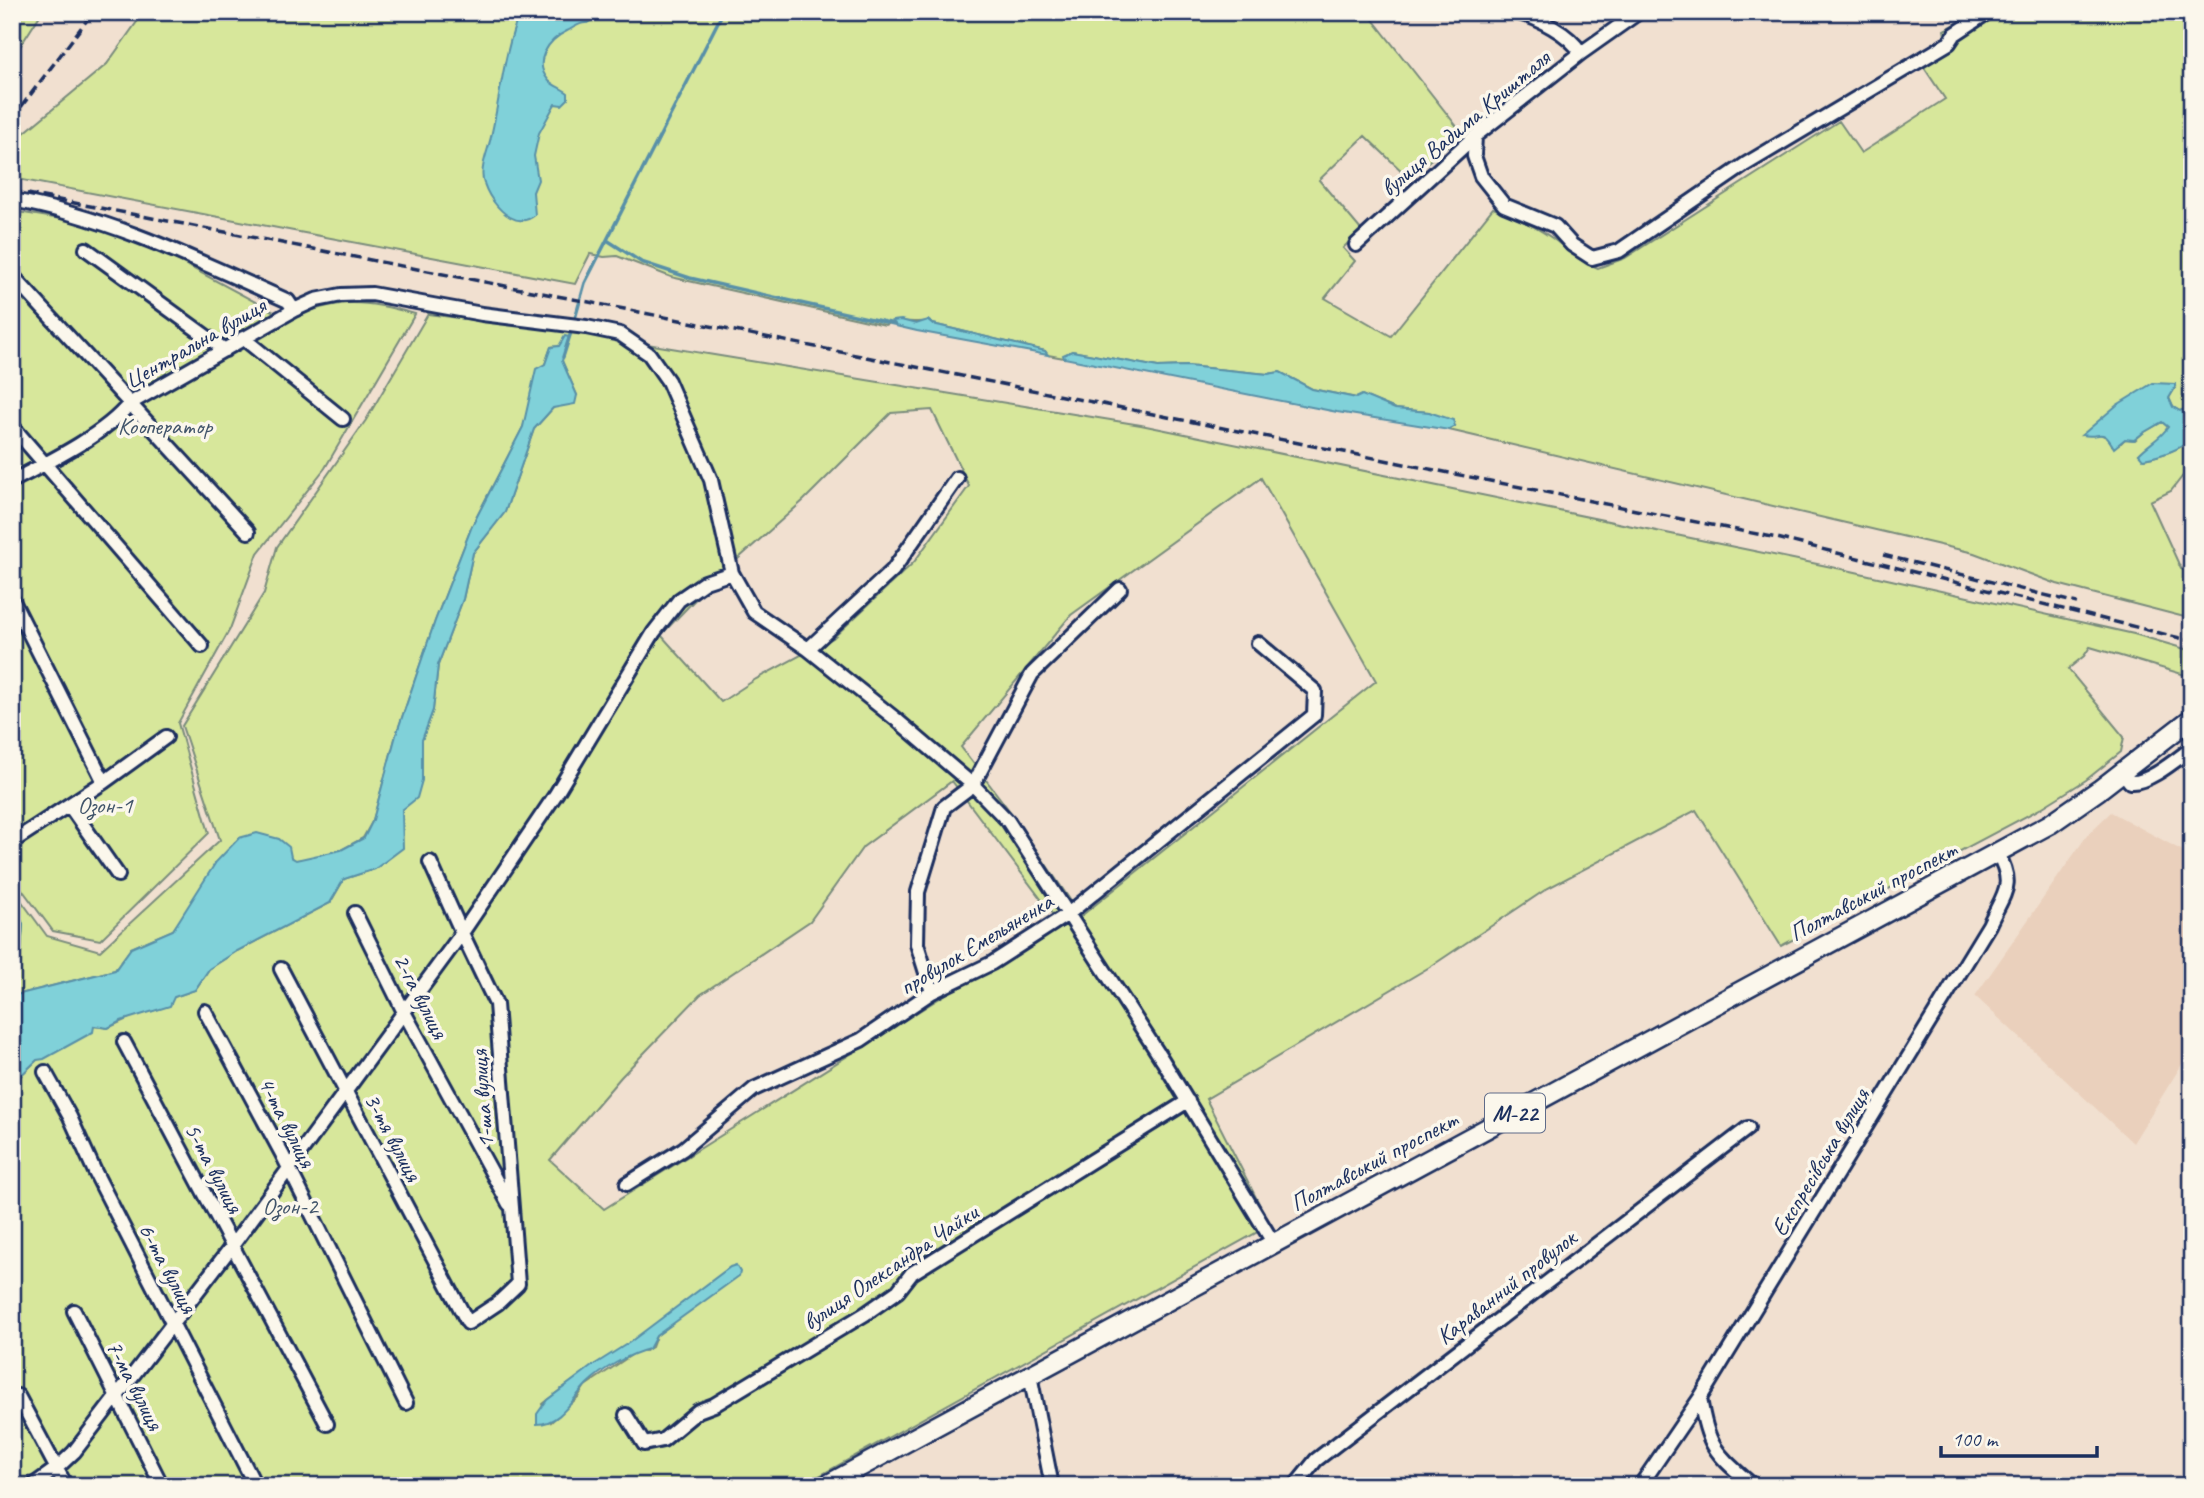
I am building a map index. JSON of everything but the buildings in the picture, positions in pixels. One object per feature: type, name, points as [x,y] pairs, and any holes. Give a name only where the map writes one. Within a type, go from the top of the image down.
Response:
[{"type":"highway","name":"Полтавський проспект","points":[[825,1486],[2050,824],[2192,718]]},
{"type":"street","points":[[1516,12],[1541,21],[1571,42],[1581,53]]},
{"type":"street","name":"вулиця Вадима Кришталя","points":[[1356,245],[1475,136],[1581,53],[1639,12]]},
{"type":"street","points":[[1475,136],[1474,156],[1481,176],[1504,205],[1555,226],[1572,245],[1592,258],[1601,256],[1619,251],[1746,164],[1949,43],[1955,34],[1988,12]]},
{"type":"street","points":[[12,200],[43,205],[99,221],[191,257],[288,301],[294,310]]},
{"type":"street","points":[[86,250],[225,350]]},
{"type":"street","points":[[12,275],[248,532]]},
{"type":"street","name":"Центральна вулиця","points":[[12,481],[117,419],[129,404],[243,338],[316,300],[341,295],[372,294],[482,314],[621,334],[649,354],[668,381],[710,480],[732,573],[754,612],[808,649],[973,785],[1008,821],[1188,1101],[1274,1244]]},
{"type":"street","points":[[243,338],[343,419]]},
{"type":"street","points":[[12,426],[202,646]]},
{"type":"street","points":[[808,649],[893,570],[957,478]]},
{"type":"street","points":[[32,1486],[74,1452],[232,1246],[404,1012],[556,794],[654,632],[679,600],[705,582],[732,573]]},
{"type":"street","points":[[932,992],[917,944],[918,892],[944,807],[973,785],[1032,674],[1120,589]]},
{"type":"street","points":[[12,599],[104,782]]},
{"type":"street","name":"провулок Ємельяненка","points":[[626,1184],[683,1149],[754,1089],[861,1040],[932,992],[992,963],[1068,914],[1314,715],[1315,691],[1258,643]]},
{"type":"street","points":[[12,842],[104,782],[166,737]]},
{"type":"street","points":[[2122,772],[2130,782],[2137,783],[2167,767],[2192,748]]},
{"type":"street","points":[[69,805],[118,875]]},
{"type":"street","name":"Експресівська вулиця","points":[[1640,1486],[1700,1398],[1989,925],[2008,885],[2007,870],[1997,852]]},
{"type":"street","name":"1-ша вулиця","points":[[430,862],[496,1004],[518,1284],[498,1303],[468,1323]]},
{"type":"street","name":"2-га вулиця","points":[[355,913],[404,1012],[512,1208]]},
{"type":"street","name":"3-тя вулиця","points":[[281,969],[468,1323]]},
{"type":"street","name":"4-та вулиця","points":[[205,1010],[282,1154],[384,1361],[396,1378],[406,1404]]},
{"type":"street","name":"5-та вулиця","points":[[124,1042],[327,1424]]},
{"type":"street","name":"6-та вулиця","points":[[44,1072],[70,1116],[94,1172],[254,1483]]},
{"type":"street","name":"вулиця Олександра Чайки","points":[[626,1415],[644,1444],[663,1440],[698,1411],[714,1405],[865,1314],[898,1292],[912,1273],[1188,1101]]},
{"type":"street","name":"Караванний провулок","points":[[1296,1486],[1316,1460],[1748,1128]]},
{"type":"street","name":"7-ма вулиця","points":[[74,1311],[158,1478]]},
{"type":"street","points":[[1030,1375],[1052,1486]]},
{"type":"street","points":[[18,1396],[66,1486]]},
{"type":"street","points":[[1700,1398],[1704,1424],[1718,1455],[1753,1486]]},
{"type":"shaded area","points":[[2111,812],[2192,856],[2192,1048],[2133,1143],[1975,996],[2088,834]]},
{"type":"green space","points":[[12,12],[42,12],[12,59]]},
{"type":"green space","points":[[144,12],[1367,12],[1462,133],[1409,178],[1365,136],[1319,180],[1361,230],[1343,248],[1355,261],[1325,298],[1391,336],[1493,208],[1538,229],[1598,268],[1625,258],[1839,121],[1861,153],[1945,99],[1917,57],[1946,40],[1944,30],[1979,12],[2192,12],[2192,406],[2180,411],[2173,407],[2169,398],[2175,388],[2093,427],[2082,435],[2100,434],[2111,439],[2112,445],[2125,439],[2135,440],[2162,422],[2168,427],[2162,436],[2139,454],[2144,459],[2169,452],[2192,439],[2192,464],[2171,491],[2150,501],[2181,569],[2192,573],[2192,619],[2057,584],[1974,553],[1449,430],[1455,426],[1429,412],[1395,409],[1362,395],[1357,398],[1312,389],[1280,372],[1268,374],[1187,366],[1158,367],[1072,351],[1064,355],[1064,358],[928,321],[885,325],[671,277],[617,256],[590,254],[575,284],[12,178],[12,143],[107,64]]},
{"type":"green space","name":"Кооператор","points":[[12,211],[85,223],[166,254],[287,319],[336,304],[350,303],[379,305],[415,314],[325,468],[258,553],[230,629],[178,723],[209,833],[100,940],[53,931],[12,876]]},
{"type":"green space","name":"Озон-2","points":[[428,314],[592,335],[1141,425],[1851,571],[2134,634],[2192,651],[2192,677],[2090,647],[2084,656],[2068,669],[2124,737],[2121,752],[2086,780],[2038,810],[1781,946],[1696,810],[1548,888],[1433,965],[1206,1099],[1270,1225],[801,1486],[12,1486],[12,1084],[37,1060],[93,1026],[108,1028],[195,990],[209,969],[237,951],[330,903],[344,879],[375,869],[402,810],[422,780],[422,740],[433,710],[438,665],[463,599],[473,553],[505,512],[534,429],[553,408],[577,395],[562,361],[559,346],[551,347],[523,427],[472,526],[435,621],[396,735],[373,820],[363,838],[341,850],[308,859],[295,860],[291,857],[200,892],[173,930],[131,948],[115,970],[12,996],[12,954],[21,952],[23,924],[12,902],[12,888],[47,936],[100,951],[220,840],[182,726],[264,593],[277,547],[366,420]],"holes":[[[932,410],[969,486],[914,562],[833,638],[756,679],[721,702],[661,635],[711,583],[804,500],[891,413]],[[1261,478],[1376,681],[1081,916],[1012,814],[961,747],[1071,615]],[[952,781],[1059,923],[604,1209],[550,1160],[621,1077],[700,995],[810,921],[863,847]],[[686,1313],[656,1336],[652,1347],[645,1351],[639,1350],[585,1386],[578,1397],[551,1422],[542,1404],[632,1343]]]},
{"type":"water","points":[[520,12],[590,12],[593,16],[587,23],[579,24],[560,35],[544,52],[544,74],[551,83],[568,93],[568,99],[562,105],[555,104],[539,133],[534,156],[538,180],[533,192],[535,215],[529,219],[517,220],[497,206],[487,190],[482,174],[506,57]]},
{"type":"water","points":[[901,320],[916,324],[928,320],[933,324],[1045,351],[1048,355],[917,331],[896,326],[892,321]]},
{"type":"water","points":[[565,336],[569,337],[562,361],[577,395],[575,404],[553,408],[534,429],[505,512],[473,553],[463,599],[438,665],[433,710],[422,740],[422,780],[417,798],[402,810],[403,848],[375,869],[344,879],[330,903],[237,951],[209,969],[195,990],[174,997],[170,1006],[121,1021],[108,1028],[94,1026],[93,1032],[44,1059],[37,1060],[12,1084],[12,996],[115,970],[131,948],[173,930],[216,862],[239,838],[257,833],[279,839],[289,847],[291,857],[296,860],[341,850],[364,838],[373,820],[396,735],[435,621],[472,526],[523,427],[536,369],[545,364],[551,347],[559,346]]},
{"type":"water","points":[[1072,351],[1158,367],[1187,366],[1268,374],[1280,372],[1312,389],[1356,398],[1362,395],[1395,409],[1429,412],[1453,420],[1455,426],[1449,430],[1337,412],[1064,358],[1063,355]]},
{"type":"water","points":[[2153,383],[2175,384],[2169,398],[2173,407],[2180,411],[2192,406],[2192,439],[2187,443],[2169,452],[2143,459],[2139,454],[2168,427],[2162,422],[2134,440],[2125,439],[2114,448],[2104,435],[2082,435],[2117,405]]},
{"type":"water","points":[[12,902],[23,924],[21,952],[12,954]]},
{"type":"water","points":[[736,1265],[739,1276],[656,1336],[649,1349],[633,1354],[593,1378],[553,1420],[537,1424],[537,1414],[547,1400]]},
{"type":"waterway","points":[[574,322],[585,283],[723,12]]},
{"type":"waterway","points":[[607,240],[641,262],[690,278],[894,324]]},
{"type":"waterway","points":[[563,357],[572,329]]},
{"type":"railway","points":[[12,119],[93,12]]},
{"type":"railway","points":[[12,191],[599,304],[1777,538],[2192,641]]},
{"type":"railway","points":[[1883,555],[2077,603]]},
{"type":"park label","name":"Озон-1","points":[[105,805]]}]
